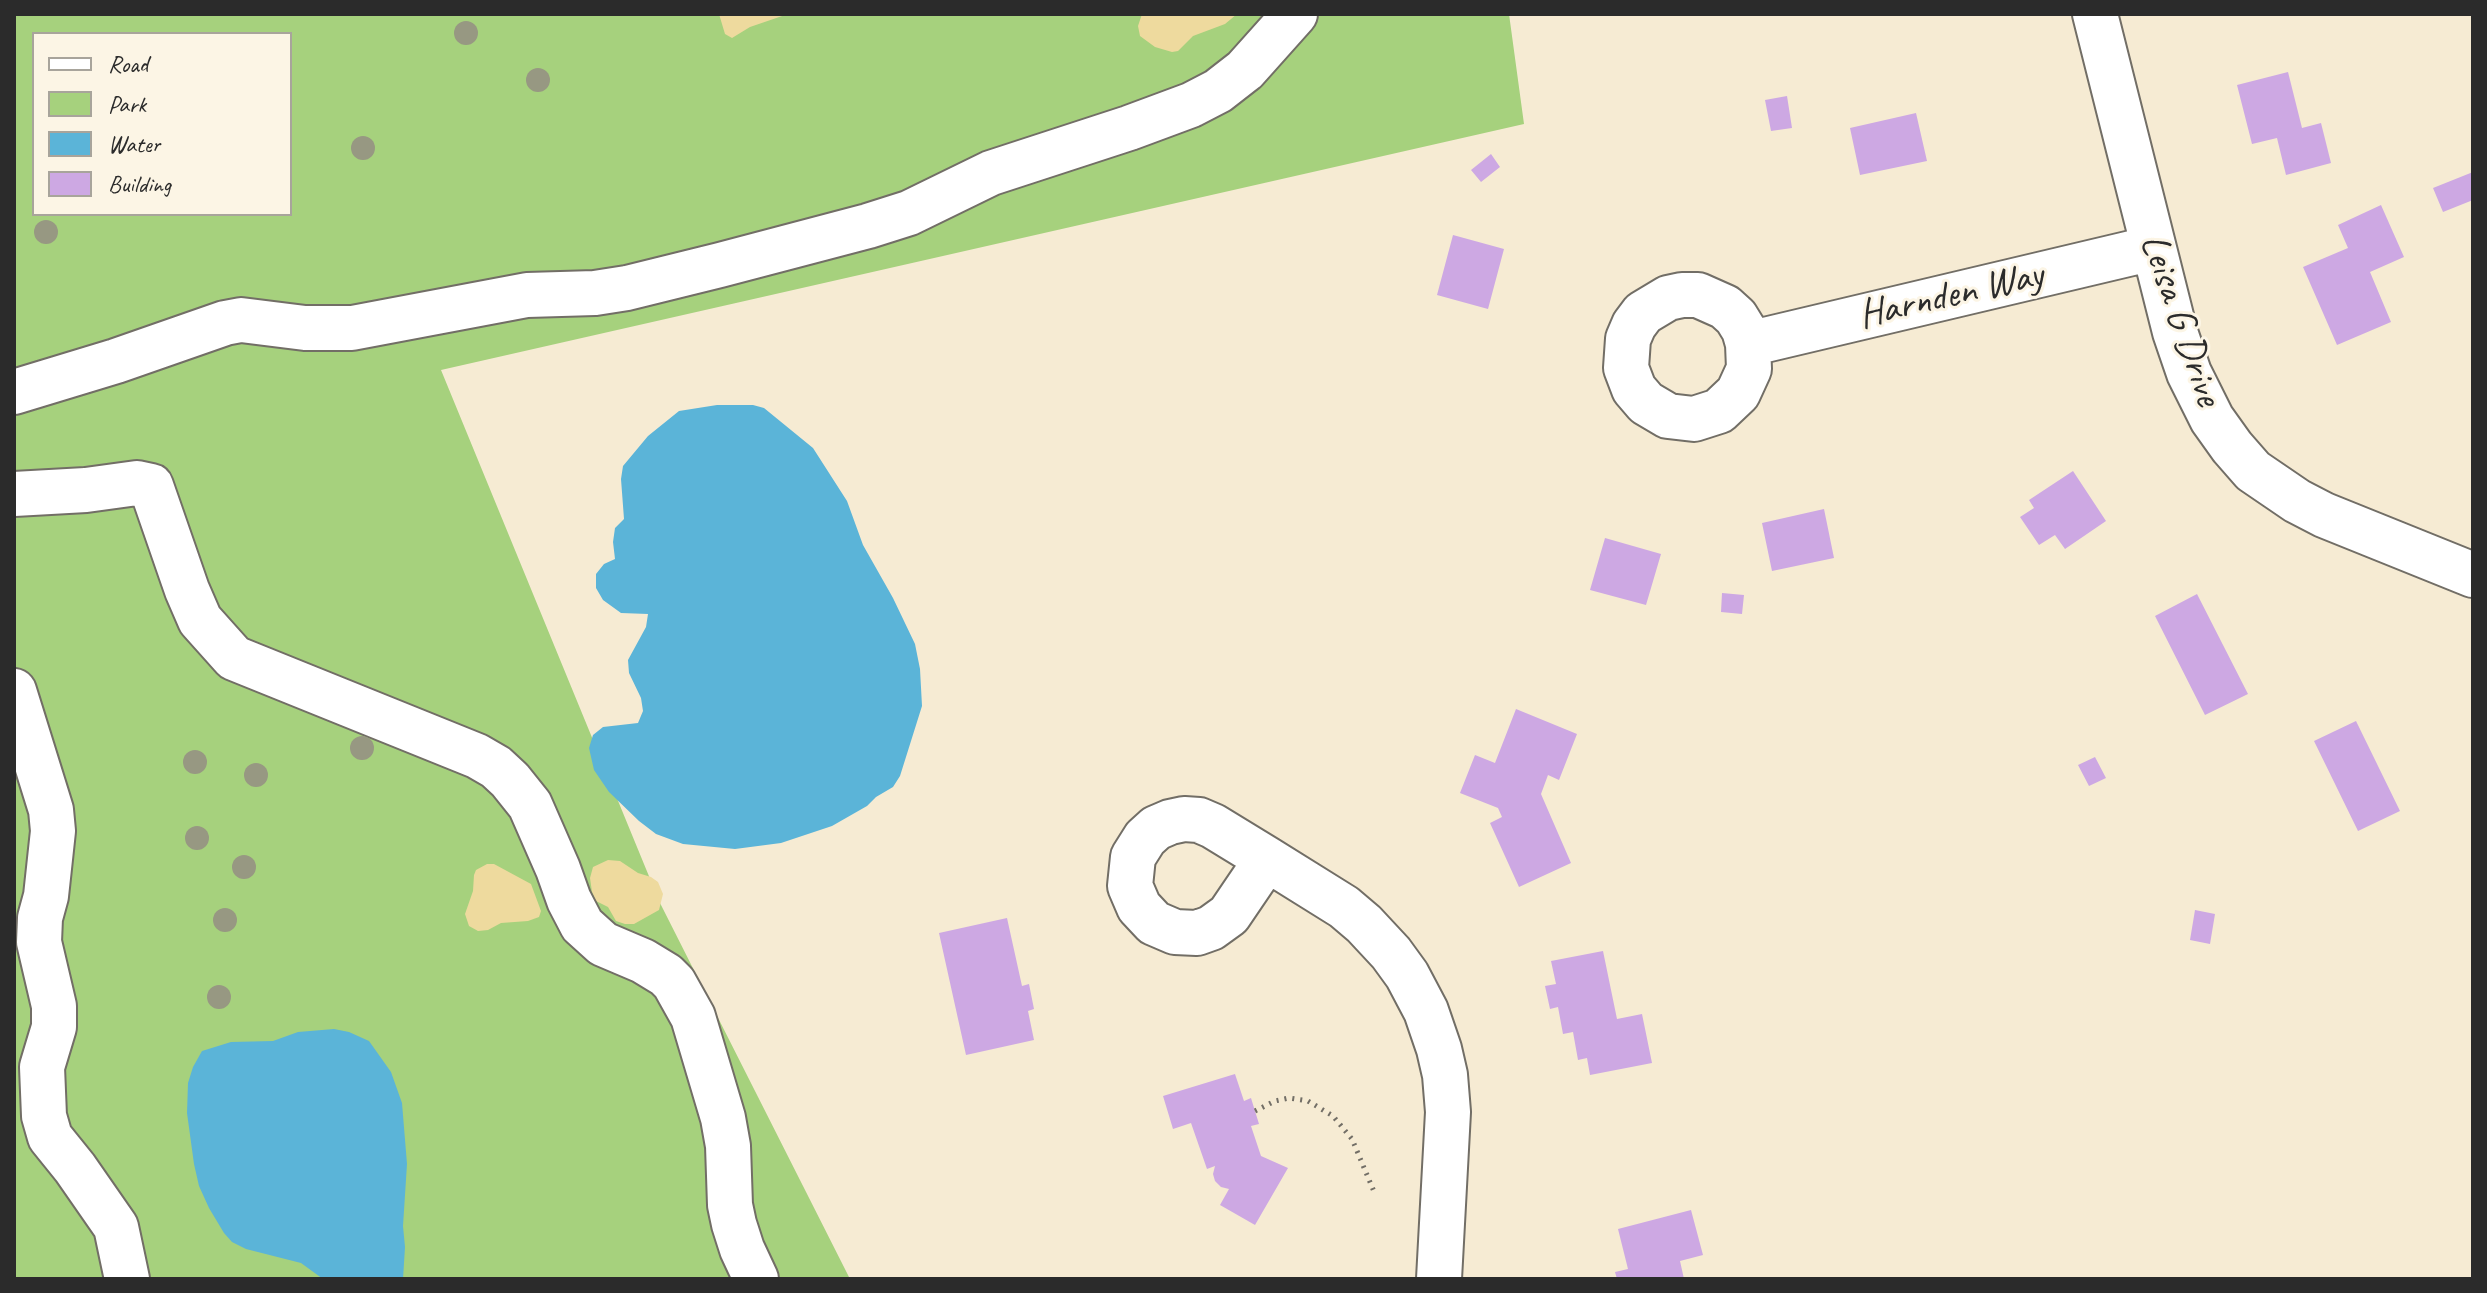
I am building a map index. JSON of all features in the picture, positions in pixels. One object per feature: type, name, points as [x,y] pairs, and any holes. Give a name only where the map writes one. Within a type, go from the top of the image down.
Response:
[{"type":"street","points":[[14,392],[225,323],[241,320],[305,328],[352,328],[527,295],[606,291],[868,226],[909,213],[991,173],[1191,105],[1218,91],[1245,70],[1295,14]]},
{"type":"street","name":"Leisa G Drive","points":[[2095,14],[2175,332],[2189,373],[2212,419],[2253,471],[2275,488],[2324,515],[2473,575]]},
{"type":"street","name":"Harnden Way","points":[[1748,344],[2153,248]]},
{"type":"street","points":[[14,494],[86,490],[137,483],[151,486],[200,620],[234,658],[477,756],[510,780],[530,805],[582,925],[603,944],[643,961],[666,975],[674,983],[693,1017],[723,1118],[734,1224],[756,1279]]},
{"type":"street","points":[[14,691],[51,810],[53,831],[39,942],[54,1006],[54,1027],[42,1067],[44,1116],[50,1137],[116,1227],[127,1279]]},
{"type":"street","points":[[1267,859],[1344,907],[1364,924],[1399,964],[1426,1011],[1445,1075],[1448,1112],[1439,1279]]},
{"type":"path","points":[[1255,1111],[1289,1098],[1308,1101],[1333,1116],[1352,1139],[1375,1194]]},
{"type":"green space","points":[[14,14],[1509,14],[1524,124],[441,370],[660,903],[850,1279],[14,1279]]},
{"type":"sand","points":[[719,14],[788,14],[750,27],[732,38],[725,34]]},
{"type":"sand","points":[[1142,14],[1237,14],[1225,24],[1193,36],[1178,51],[1172,52],[1155,47],[1140,36],[1138,26]]},
{"type":"sand","points":[[608,860],[620,861],[658,882],[663,894],[659,910],[634,924],[616,921],[608,907],[596,901],[590,878],[593,867]]},
{"type":"sand","points":[[494,864],[531,884],[541,911],[539,917],[501,923],[488,930],[478,931],[469,926],[465,914],[473,891],[474,875],[476,870]]},
{"type":"water","points":[[717,405],[764,408],[813,448],[847,501],[863,545],[915,644],[922,706],[900,776],[893,787],[832,826],[781,843],[735,849],[683,844],[656,834],[609,792],[594,770],[589,748],[593,735],[603,727],[638,723],[643,711],[641,698],[629,673],[628,660],[646,627],[648,614],[621,613],[603,600],[596,588],[596,574],[604,564],[615,559],[615,528],[624,519],[623,466],[648,436],[679,411]]},
{"type":"water","points":[[334,1029],[369,1041],[391,1072],[402,1103],[407,1164],[403,1279],[323,1279],[301,1263],[246,1249],[232,1242],[224,1233],[199,1186],[187,1113],[188,1083],[202,1051],[231,1042],[273,1041],[298,1032]]},
{"type":"building","points":[[2288,72],[2302,128],[2321,123],[2331,163],[2286,175],[2277,138],[2252,144],[2237,85]]},
{"type":"building","points":[[1787,96],[1792,128],[1771,131],[1765,100]]},
{"type":"building","points":[[1916,113],[1927,161],[1860,175],[1850,128]]},
{"type":"building","points":[[1491,154],[1500,167],[1481,182],[1471,170]]},
{"type":"building","points":[[2473,172],[2473,200],[2443,212],[2433,188]]},
{"type":"building","points":[[2381,205],[2404,257],[2370,272],[2391,322],[2337,345],[2303,267],[2348,248],[2338,225]]},
{"type":"building","points":[[1453,235],[1504,249],[1488,309],[1437,295]]},
{"type":"building","points":[[2073,471],[2106,521],[2065,549],[2055,535],[2039,545],[2020,517],[2034,508],[2029,500]]},
{"type":"building","points":[[1824,509],[1834,558],[1772,571],[1762,523]]},
{"type":"building","points":[[1605,538],[1661,554],[1646,605],[1590,590]]},
{"type":"building","points":[[1722,593],[1744,595],[1742,614],[1721,612]]},
{"type":"building","points":[[2197,594],[2248,694],[2205,715],[2155,616]]},
{"type":"building","points":[[1516,709],[1577,734],[1559,780],[1548,775],[1541,794],[1571,863],[1519,887],[1490,823],[1502,817],[1498,808],[1460,793],[1475,755],[1495,763]]},
{"type":"building","points":[[2356,721],[2400,811],[2358,831],[2314,741]]},
{"type":"building","points":[[2095,757],[2106,778],[2089,786],[2078,765]]},
{"type":"building","points":[[2195,910],[2215,914],[2210,944],[2190,940]]},
{"type":"building","points":[[1007,918],[1022,986],[1029,984],[1034,1009],[1028,1011],[1034,1040],[966,1055],[939,933]]},
{"type":"building","points":[[1603,951],[1617,1019],[1642,1014],[1652,1063],[1590,1075],[1587,1058],[1578,1060],[1573,1032],[1563,1034],[1558,1007],[1550,1009],[1545,986],[1556,984],[1551,961]]},
{"type":"building","points":[[1235,1074],[1244,1101],[1251,1098],[1259,1124],[1251,1126],[1261,1156],[1288,1168],[1255,1225],[1220,1205],[1229,1189],[1215,1181],[1215,1166],[1207,1169],[1191,1123],[1173,1129],[1163,1096]]},
{"type":"building","points":[[1691,1210],[1703,1255],[1680,1261],[1684,1279],[1617,1279],[1615,1272],[1628,1269],[1618,1229]]}]
